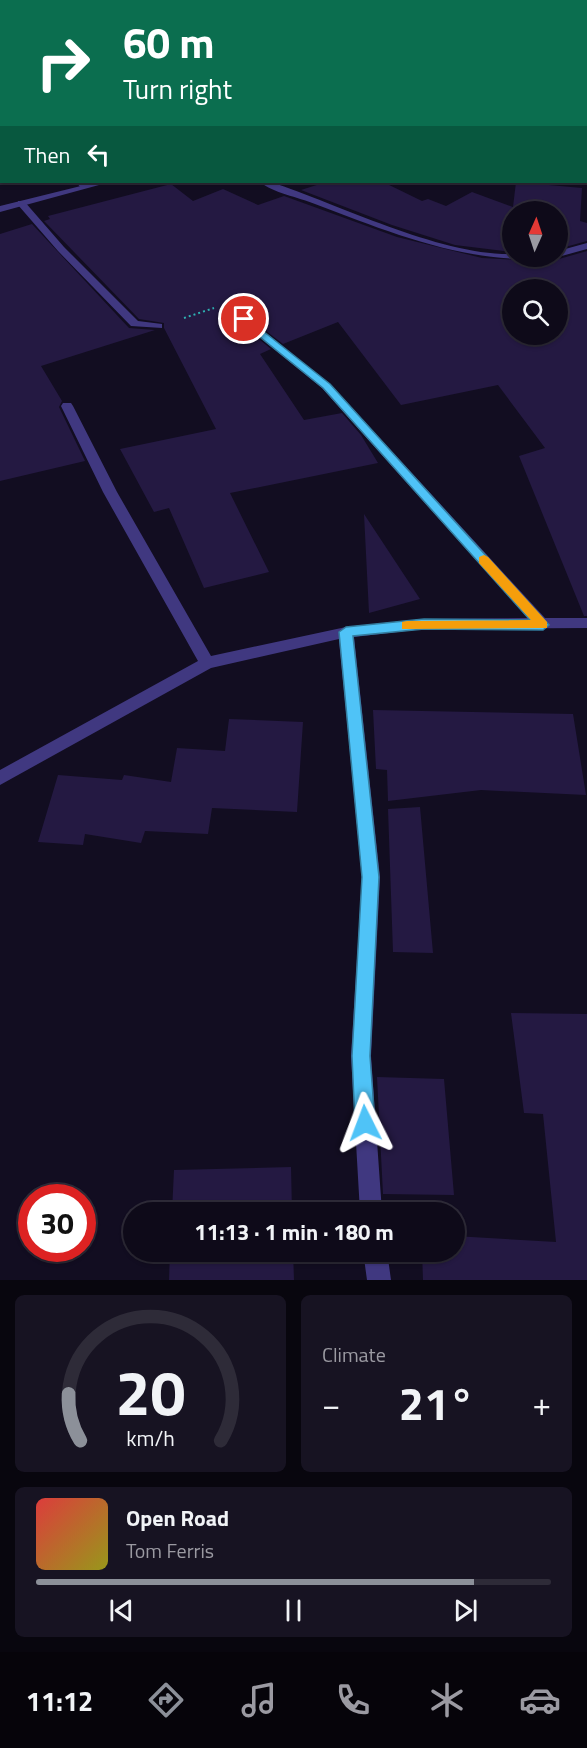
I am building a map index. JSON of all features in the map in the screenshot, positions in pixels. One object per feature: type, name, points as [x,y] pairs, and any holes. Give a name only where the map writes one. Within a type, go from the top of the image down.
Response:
[{"type":"street","points":[[267,183],[376,223],[473,254],[502,258]]},
{"type":"street","points":[[0,208],[82,184]]},
{"type":"street","points":[[21,203],[61,249],[135,324],[158,326]]},
{"type":"street","points":[[568,252],[587,246]]},
{"type":"street","points":[[244,319],[326,386],[543,625]]},
{"type":"street","points":[[67,406],[110,492],[207,663]]},
{"type":"street","points":[[0,778],[207,663],[346,632],[424,624],[587,623]]},
{"type":"street","points":[[346,632],[371,877],[361,1056],[370,1202]]},
{"type":"street","points":[[377,1262],[379,1280]]},
{"type":"path","points":[[158,326],[221,307],[232,309],[244,319]]},
{"type":"building","points":[[323,183],[385,183],[422,201],[428,199],[446,206],[472,192],[502,203],[502,251],[455,245],[392,225],[301,190]]},
{"type":"building","points":[[516,183],[582,188],[580,221],[587,223],[587,241],[568,246],[568,201],[514,201]]},
{"type":"building","points":[[171,184],[193,201],[223,189],[258,205],[284,196],[397,237],[482,258],[502,259],[502,267],[568,267],[568,256],[587,251],[587,616],[584,616],[519,456],[545,448],[498,385],[401,405],[338,322],[283,344],[244,314],[237,318],[238,322],[271,349],[260,354],[304,420],[342,413],[361,435],[378,463],[230,493],[269,572],[204,588],[169,508],[154,512],[120,449],[216,429],[164,328],[164,323],[139,319],[44,221],[50,219],[48,216]]},
{"type":"building","points":[[32,224],[129,328],[155,330],[41,366],[62,401],[59,407],[85,461],[0,481],[0,234]]},
{"type":"building","points":[[364,514],[420,599],[369,613]]},
{"type":"building","points":[[373,710],[573,714],[586,795],[481,790],[388,801],[387,770],[376,769]]},
{"type":"building","points":[[229,719],[303,722],[297,812],[212,808],[208,834],[145,831],[141,843],[85,834],[83,845],[38,842],[58,775],[122,780],[124,775],[171,782],[177,748],[225,751]]},
{"type":"building","points":[[420,807],[433,953],[393,952],[388,809]]},
{"type":"building","points":[[511,1013],[587,1014],[587,1280],[423,1280],[422,1262],[465,1262],[465,1237],[556,1242],[543,1114],[524,1113]]},
{"type":"building","points":[[377,1077],[444,1079],[454,1195],[383,1194]]},
{"type":"building","points":[[291,1167],[292,1202],[172,1202],[174,1170]]},
{"type":"building","points":[[170,1262],[293,1262],[294,1280],[169,1280]]},
{"type":"slow traffic","points":[[407,626],[424,624],[543,625],[484,560]]},
{"type":"route","points":[[244,319],[326,386],[543,625],[424,624],[346,632],[371,877],[361,1056],[365,1123]]}]
